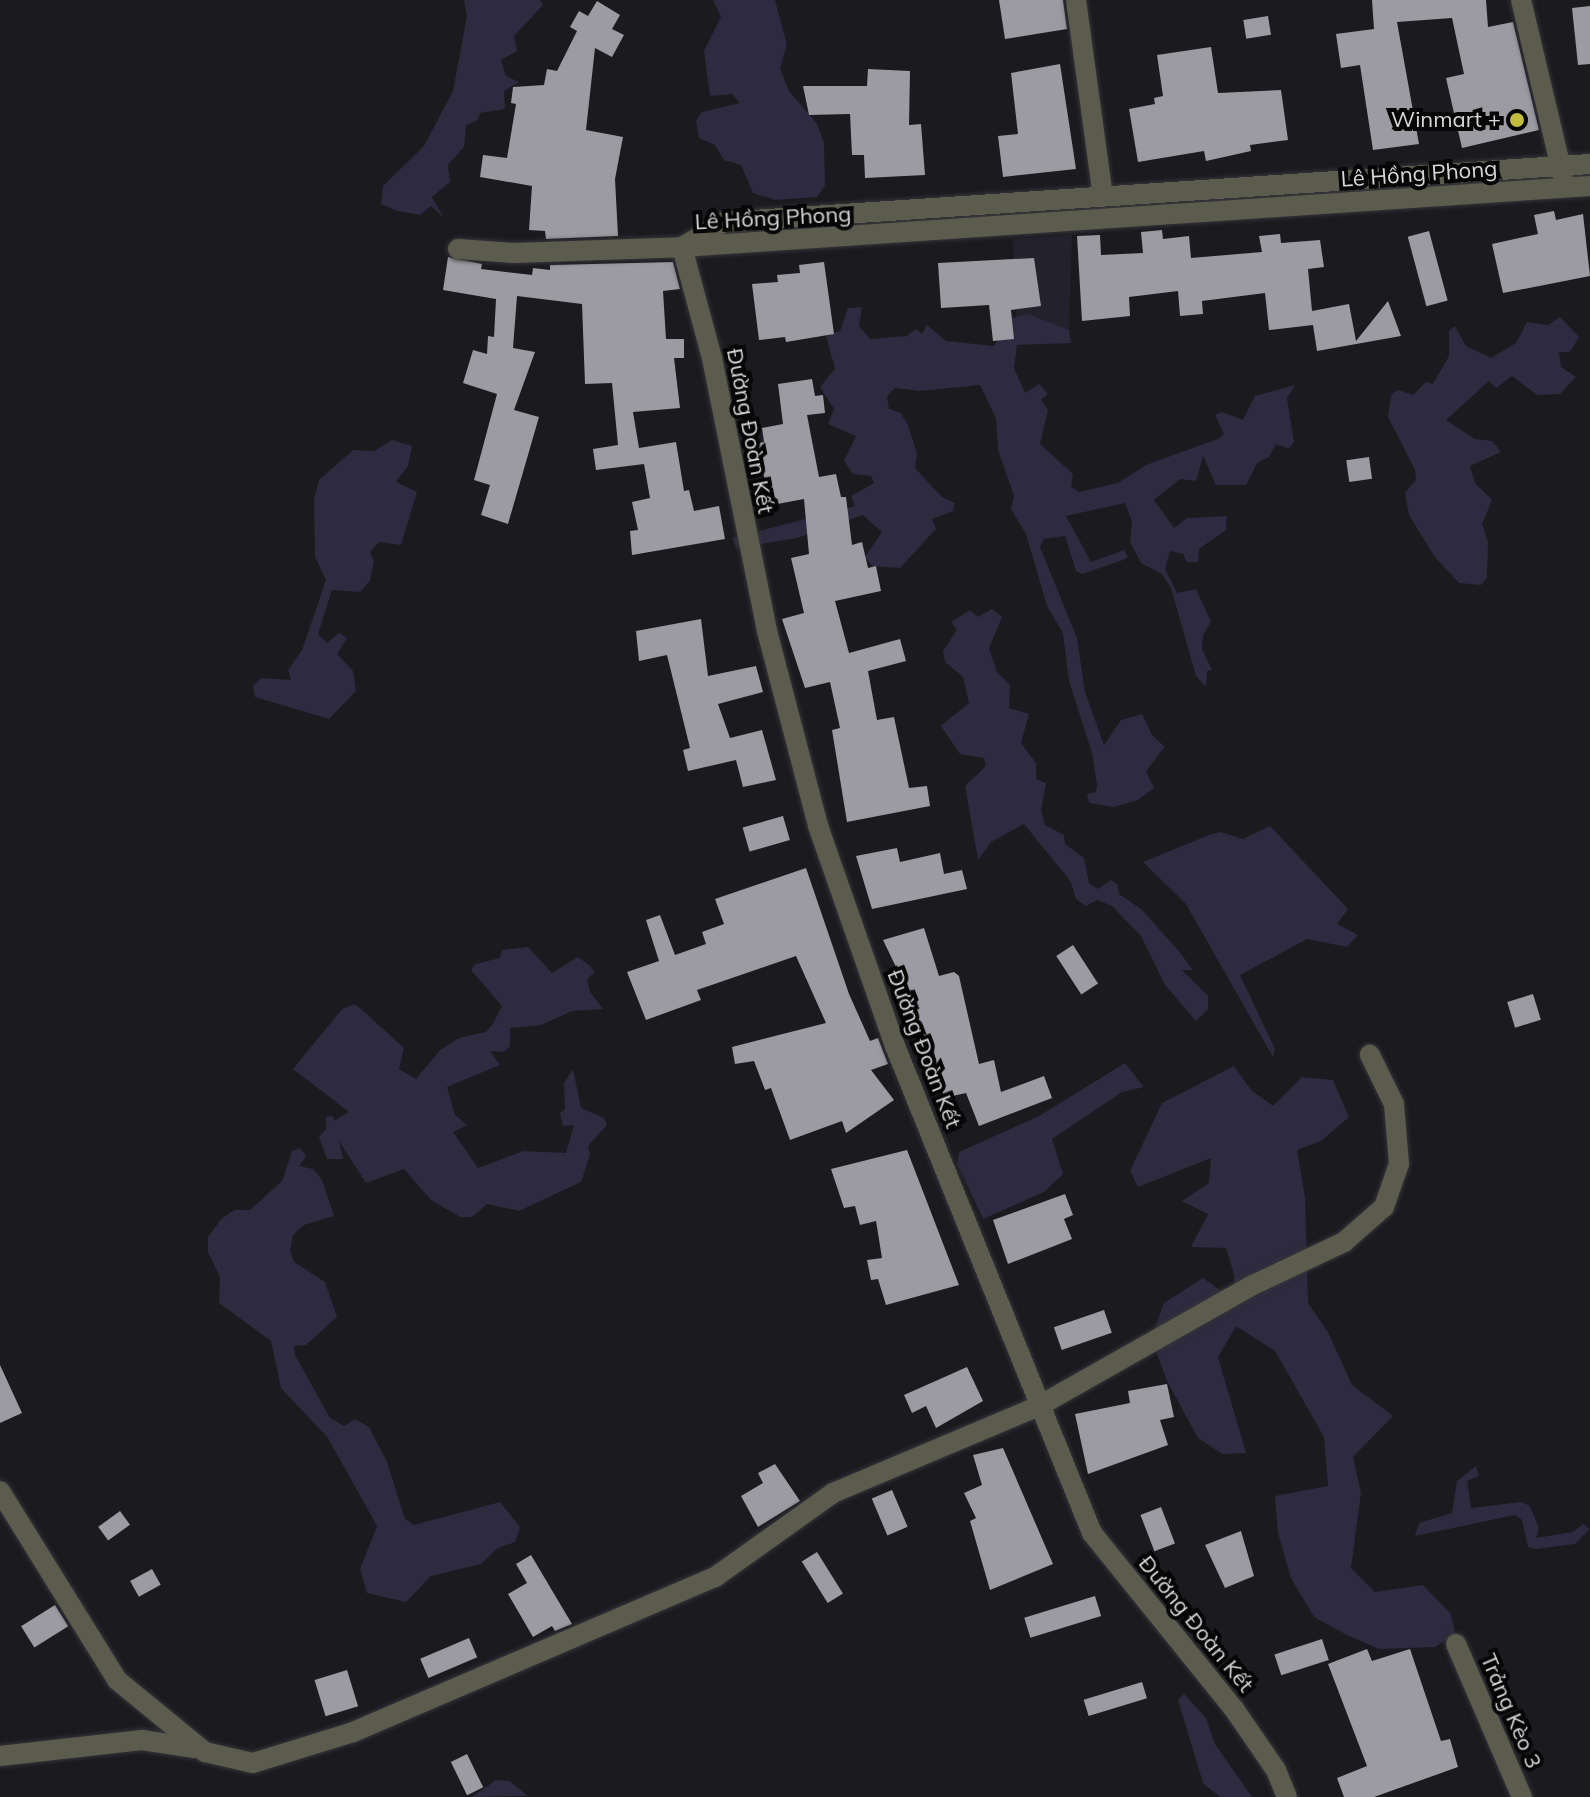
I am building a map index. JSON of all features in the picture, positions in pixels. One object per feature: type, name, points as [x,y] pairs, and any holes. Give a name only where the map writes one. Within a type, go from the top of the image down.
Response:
[{"type":"street","points":[[1076,0],[1103,196]]},
{"type":"street","points":[[1521,0],[1566,188]]},
{"type":"street","name":"Lê Hồng Phong","points":[[682,247],[724,222],[1590,164]]},
{"type":"street","name":"Lê Hồng Phong","points":[[682,247],[1590,186]]},
{"type":"street","points":[[458,249],[514,253],[682,247]]},
{"type":"street","name":"Đường Đoàn Kết","points":[[682,247],[712,358],[767,631],[818,826],[895,1046],[1009,1323],[1037,1407],[1092,1533],[1234,1709],[1276,1770],[1287,1797]]},
{"type":"street","points":[[0,1756],[158,1740],[253,1763],[353,1732],[715,1577],[833,1493],[1037,1407],[1253,1285],[1344,1242],[1379,1212],[1397,1177],[1400,1140],[1394,1104],[1370,1055]]},
{"type":"street","points":[[0,1491],[117,1680],[205,1752]]},
{"type":"street","name":"Trảng Kèo 3","points":[[1456,1644],[1522,1797]]},
{"type":"shaded area","points":[[464,0],[540,0],[543,5],[514,36],[517,51],[501,60],[506,76],[519,82],[504,91],[505,109],[480,113],[478,120],[466,125],[464,147],[448,165],[450,182],[432,197],[444,218],[431,206],[420,215],[397,211],[381,204],[383,186],[424,146],[453,91],[467,16]]},
{"type":"shaded area","points":[[713,0],[775,0],[787,45],[780,68],[789,91],[817,124],[824,143],[825,185],[817,197],[775,200],[753,193],[741,165],[724,160],[715,145],[699,138],[696,120],[702,112],[740,103],[732,94],[710,96],[704,51],[721,17]]},
{"type":"shaded area","points":[[1072,235],[1069,330],[1017,345],[1013,239]]},
{"type":"shaded area","points":[[862,307],[859,326],[870,339],[907,336],[916,329],[922,334],[927,325],[946,341],[994,346],[1009,319],[1028,314],[1069,330],[1071,343],[1017,345],[1014,368],[1025,393],[1039,384],[1048,394],[1041,400],[1048,410],[1040,444],[1073,474],[1071,487],[1079,492],[1118,483],[1146,465],[1220,438],[1224,434],[1215,415],[1222,412],[1243,420],[1255,396],[1295,385],[1287,398],[1294,442],[1289,449],[1276,444],[1269,457],[1257,463],[1246,485],[1216,485],[1203,456],[1196,481],[1180,479],[1154,500],[1174,528],[1187,518],[1227,516],[1226,530],[1199,549],[1198,562],[1187,562],[1183,554],[1170,551],[1165,569],[1177,593],[1196,589],[1211,622],[1203,635],[1202,649],[1212,670],[1207,671],[1206,687],[1196,676],[1171,588],[1162,574],[1141,563],[1130,542],[1132,521],[1125,503],[1066,516],[1091,562],[1124,550],[1128,557],[1123,560],[1082,574],[1076,571],[1065,536],[1044,539],[1040,547],[1077,638],[1085,692],[1104,745],[1121,720],[1142,714],[1152,735],[1165,747],[1146,771],[1154,788],[1138,800],[1114,807],[1089,803],[1087,794],[1096,792],[1097,785],[1092,753],[1069,681],[1063,633],[1047,606],[1026,534],[1011,509],[1014,496],[998,450],[996,418],[980,385],[919,391],[895,388],[887,396],[889,409],[901,413],[908,425],[917,454],[915,468],[942,497],[955,503],[953,511],[932,519],[936,529],[900,568],[872,566],[865,557],[882,532],[863,515],[797,538],[736,548],[732,538],[855,506],[851,496],[874,483],[871,476],[853,474],[844,461],[856,436],[828,424],[834,409],[820,387],[835,369],[826,336],[840,331],[848,308]]},
{"type":"shaded area","points":[[1560,317],[1579,337],[1570,352],[1559,352],[1561,367],[1576,377],[1560,394],[1537,395],[1512,376],[1496,388],[1489,381],[1446,420],[1475,439],[1492,441],[1501,452],[1470,466],[1475,483],[1492,500],[1482,524],[1488,542],[1487,578],[1481,585],[1459,583],[1434,556],[1409,515],[1405,493],[1416,480],[1415,470],[1388,417],[1391,395],[1398,390],[1413,395],[1426,382],[1433,384],[1449,356],[1449,331],[1455,326],[1466,346],[1491,358],[1516,343],[1527,322],[1548,325]]},
{"type":"shaded area","points":[[392,440],[412,446],[408,466],[396,482],[417,492],[401,545],[379,542],[370,552],[374,561],[370,581],[360,592],[332,590],[318,634],[327,643],[339,633],[347,638],[337,654],[353,671],[356,691],[329,719],[255,697],[253,686],[261,678],[291,680],[288,670],[302,650],[326,580],[315,557],[314,499],[319,480],[353,450],[374,451]]},
{"type":"shaded area","points":[[992,609],[1002,617],[989,648],[997,672],[1010,685],[1009,708],[1029,714],[1021,743],[1036,763],[1036,779],[1046,783],[1041,811],[1045,825],[1064,835],[1065,844],[1084,858],[1089,883],[1098,889],[1111,880],[1118,885],[1119,894],[1141,909],[1178,950],[1193,970],[1182,970],[1208,996],[1208,1009],[1196,1021],[1165,985],[1141,936],[1112,906],[1097,900],[1086,906],[1076,899],[1071,882],[1024,824],[991,842],[978,860],[965,786],[986,766],[984,758],[960,754],[941,726],[969,703],[963,677],[945,662],[943,651],[957,630],[951,622],[970,610],[978,617]]},
{"type":"shaded area","points":[[1270,826],[1348,909],[1337,924],[1358,935],[1347,947],[1307,939],[1240,975],[1275,1049],[1273,1057],[1186,904],[1143,862],[1209,835],[1221,832],[1243,839]]},
{"type":"shaded area","points":[[528,947],[552,973],[578,957],[589,965],[595,972],[587,979],[590,992],[603,1009],[572,1011],[541,1025],[510,1028],[510,1046],[504,1052],[490,1051],[500,1065],[447,1087],[455,1115],[467,1125],[453,1132],[478,1168],[523,1151],[566,1153],[574,1125],[563,1126],[560,1113],[565,1109],[564,1083],[573,1069],[581,1108],[604,1118],[607,1125],[588,1146],[590,1155],[581,1182],[519,1211],[487,1204],[472,1217],[460,1217],[431,1200],[404,1169],[366,1183],[339,1141],[343,1159],[327,1159],[319,1137],[326,1129],[326,1117],[333,1116],[334,1121],[349,1112],[293,1069],[342,1009],[354,1004],[404,1048],[399,1069],[416,1079],[440,1050],[459,1038],[486,1032],[494,1022],[502,1006],[471,970],[475,964],[500,958],[502,950]]},
{"type":"shaded area","points":[[1125,1063],[1144,1087],[1122,1092],[1052,1139],[1063,1174],[1044,1192],[983,1219],[957,1164],[959,1152],[1039,1116]]},
{"type":"shaded area","points":[[1234,1066],[1251,1090],[1273,1106],[1302,1077],[1333,1080],[1349,1117],[1321,1141],[1297,1150],[1305,1197],[1308,1303],[1328,1332],[1352,1385],[1393,1416],[1353,1457],[1361,1493],[1351,1568],[1375,1592],[1423,1585],[1451,1614],[1455,1634],[1435,1647],[1379,1649],[1347,1635],[1314,1617],[1291,1578],[1278,1533],[1275,1496],[1328,1486],[1324,1437],[1275,1351],[1236,1326],[1218,1357],[1246,1453],[1222,1454],[1198,1438],[1167,1381],[1151,1338],[1164,1303],[1203,1278],[1234,1300],[1234,1274],[1226,1248],[1191,1247],[1208,1214],[1182,1201],[1209,1183],[1211,1158],[1138,1187],[1130,1171],[1162,1103]]},
{"type":"shaded area","points":[[300,1148],[306,1156],[299,1166],[313,1169],[322,1180],[334,1216],[304,1225],[293,1235],[290,1251],[294,1262],[325,1282],[337,1317],[306,1345],[294,1346],[295,1355],[330,1418],[344,1426],[355,1419],[369,1427],[387,1462],[405,1519],[414,1525],[500,1502],[520,1527],[515,1542],[498,1548],[481,1564],[431,1576],[406,1602],[367,1593],[360,1569],[377,1526],[328,1438],[281,1388],[271,1341],[219,1303],[220,1277],[208,1252],[208,1237],[222,1218],[235,1210],[250,1210],[282,1181],[292,1151]]},
{"type":"shaded area","points":[[1476,1466],[1479,1476],[1467,1481],[1471,1508],[1521,1502],[1530,1506],[1539,1528],[1536,1538],[1573,1532],[1583,1524],[1590,1529],[1575,1544],[1536,1549],[1528,1547],[1522,1520],[1515,1515],[1415,1536],[1419,1523],[1452,1513],[1457,1481]]},
{"type":"shaded area","points":[[1184,1694],[1206,1718],[1215,1744],[1252,1797],[1220,1797],[1203,1783],[1178,1700]]},
{"type":"shaded area","points":[[496,1780],[510,1781],[528,1796],[472,1797]]},
{"type":"building","points":[[999,0],[1063,0],[1067,29],[1005,39]]},
{"type":"building","points":[[1372,0],[1486,0],[1488,27],[1513,22],[1539,130],[1462,148],[1446,78],[1464,74],[1452,18],[1397,22],[1419,144],[1373,150],[1360,65],[1341,68],[1336,34],[1374,29]]},
{"type":"building","points":[[597,1],[620,15],[612,29],[624,35],[612,57],[595,48],[586,130],[623,137],[615,179],[618,236],[546,239],[545,231],[529,230],[532,186],[480,177],[483,155],[507,158],[516,104],[511,103],[513,87],[544,85],[547,69],[557,71],[577,31],[570,27],[579,11],[588,16]]},
{"type":"building","points":[[1590,6],[1590,64],[1578,65],[1572,8]]},
{"type":"building","points":[[1268,16],[1271,35],[1246,39],[1243,20]]},
{"type":"building","points":[[1211,47],[1218,93],[1281,90],[1288,140],[1250,145],[1251,151],[1206,161],[1204,151],[1138,162],[1129,109],[1155,104],[1154,98],[1163,96],[1157,55]]},
{"type":"building","points":[[1060,64],[1076,169],[1003,177],[998,136],[1018,134],[1011,73]]},
{"type":"building","points":[[868,69],[910,71],[909,125],[921,124],[925,175],[865,178],[864,155],[852,155],[850,114],[809,115],[803,86],[867,86]]},
{"type":"building","points":[[1554,211],[1556,220],[1583,214],[1590,276],[1503,293],[1492,244],[1538,234],[1534,215]]},
{"type":"building","points":[[1162,230],[1163,239],[1189,236],[1191,258],[1262,252],[1259,236],[1280,234],[1281,243],[1320,240],[1324,267],[1308,269],[1312,311],[1349,304],[1356,341],[1388,301],[1401,336],[1317,351],[1313,325],[1269,330],[1265,293],[1202,301],[1203,314],[1180,316],[1178,291],[1129,297],[1130,316],[1082,321],[1077,236],[1100,235],[1101,255],[1143,253],[1141,232]]},
{"type":"building","points":[[1429,231],[1448,301],[1426,306],[1408,237]]},
{"type":"building","points":[[448,257],[482,264],[481,269],[532,275],[533,268],[550,270],[550,265],[673,262],[680,289],[663,291],[666,339],[684,339],[684,358],[674,358],[680,408],[633,412],[639,448],[676,442],[684,491],[689,490],[694,511],[719,506],[725,539],[632,555],[630,531],[638,530],[632,502],[650,498],[644,464],[596,470],[593,449],[618,445],[612,383],[585,384],[582,304],[517,296],[513,348],[535,352],[514,410],[539,417],[508,524],[481,515],[490,485],[474,480],[497,394],[463,383],[473,350],[487,354],[488,336],[494,337],[496,299],[443,290]]},
{"type":"building","points":[[1034,258],[1041,306],[1011,310],[1014,339],[993,341],[989,305],[941,308],[938,263]]},
{"type":"building","points":[[824,262],[834,334],[786,342],[785,337],[759,340],[752,284],[778,282],[777,275],[800,273],[799,265]]},
{"type":"building","points":[[812,379],[815,396],[823,395],[825,413],[807,415],[819,477],[836,474],[841,497],[846,497],[852,545],[862,542],[868,568],[876,566],[881,591],[835,601],[849,653],[900,639],[906,661],[868,671],[877,720],[894,717],[909,788],[927,786],[930,806],[847,822],[832,730],[840,728],[830,682],[805,688],[782,619],[804,613],[791,558],[809,554],[804,499],[772,505],[755,444],[764,442],[762,428],[783,424],[778,384]]},
{"type":"building","points":[[1369,457],[1372,479],[1349,482],[1346,460]]},
{"type":"building","points":[[701,619],[708,676],[756,666],[763,692],[718,704],[730,738],[762,730],[776,780],[743,787],[736,760],[688,771],[683,750],[690,748],[667,655],[639,661],[636,631]]},
{"type":"building","points":[[783,816],[790,840],[750,852],[743,828]]},
{"type":"building","points":[[897,848],[900,862],[940,853],[944,874],[962,870],[967,889],[872,909],[856,856]]},
{"type":"building","points":[[806,868],[849,994],[870,1041],[878,1038],[888,1064],[871,1070],[894,1100],[846,1133],[842,1121],[790,1140],[771,1088],[765,1090],[754,1061],[735,1064],[732,1047],[826,1023],[796,956],[697,990],[701,1000],[646,1020],[627,972],[659,961],[646,920],[660,915],[675,955],[706,944],[702,932],[724,924],[715,899]]},
{"type":"building","points":[[924,928],[939,976],[954,972],[959,976],[979,1064],[994,1060],[1001,1092],[1044,1076],[1052,1098],[979,1126],[966,1093],[944,1098],[933,1047],[918,1050],[913,1029],[918,1028],[908,992],[883,940]]},
{"type":"building","points":[[1073,945],[1098,984],[1081,994],[1056,956]]},
{"type":"building","points":[[1533,994],[1541,1020],[1515,1028],[1507,1002]]},
{"type":"building","points":[[907,1150],[959,1285],[886,1305],[878,1279],[871,1280],[867,1260],[882,1258],[876,1221],[860,1225],[855,1206],[844,1208],[831,1169]]},
{"type":"building","points":[[1065,1194],[1073,1215],[1064,1219],[1072,1239],[1008,1264],[993,1220]]},
{"type":"building","points":[[1104,1310],[1112,1333],[1062,1350],[1054,1327]]},
{"type":"building","points":[[0,1365],[22,1413],[0,1423]]},
{"type":"building","points":[[967,1367],[983,1401],[936,1428],[926,1406],[912,1413],[904,1395]]},
{"type":"building","points":[[1167,1384],[1174,1417],[1160,1420],[1168,1445],[1088,1474],[1075,1414],[1130,1403],[1128,1391]]},
{"type":"building","points":[[1003,1448],[1053,1564],[990,1590],[970,1521],[976,1518],[964,1493],[982,1485],[973,1455]]},
{"type":"building","points":[[775,1464],[800,1501],[758,1527],[741,1496],[763,1483],[758,1473]]},
{"type":"building","points":[[892,1490],[908,1527],[887,1535],[872,1499]]},
{"type":"building","points":[[1161,1507],[1175,1543],[1154,1551],[1140,1515]]},
{"type":"building","points":[[120,1511],[130,1525],[108,1541],[98,1527]]},
{"type":"building","points":[[1241,1531],[1254,1576],[1225,1588],[1205,1545]]},
{"type":"building","points":[[817,1552],[843,1594],[828,1603],[802,1562]]},
{"type":"building","points":[[531,1555],[572,1624],[555,1631],[552,1626],[533,1637],[508,1594],[527,1583],[516,1564]]},
{"type":"building","points":[[152,1569],[161,1585],[139,1597],[130,1581]]},
{"type":"building","points":[[1095,1596],[1101,1616],[1030,1638],[1024,1618]]},
{"type":"building","points":[[55,1605],[68,1626],[34,1647],[21,1626]]},
{"type":"building","points":[[469,1638],[477,1657],[428,1678],[420,1659]]},
{"type":"building","points":[[1322,1639],[1329,1660],[1281,1675],[1274,1654]]},
{"type":"building","points":[[1367,1649],[1372,1661],[1410,1649],[1441,1741],[1450,1739],[1458,1767],[1374,1797],[1344,1797],[1337,1778],[1367,1766],[1328,1664]]},
{"type":"building","points":[[347,1670],[358,1706],[326,1716],[314,1680]]},
{"type":"building","points":[[1142,1682],[1147,1698],[1089,1716],[1084,1700]]},
{"type":"building","points":[[467,1754],[483,1787],[467,1795],[451,1762]]},
{"type":"place","name":"Winmart +","points":[[1517,120]]}]
